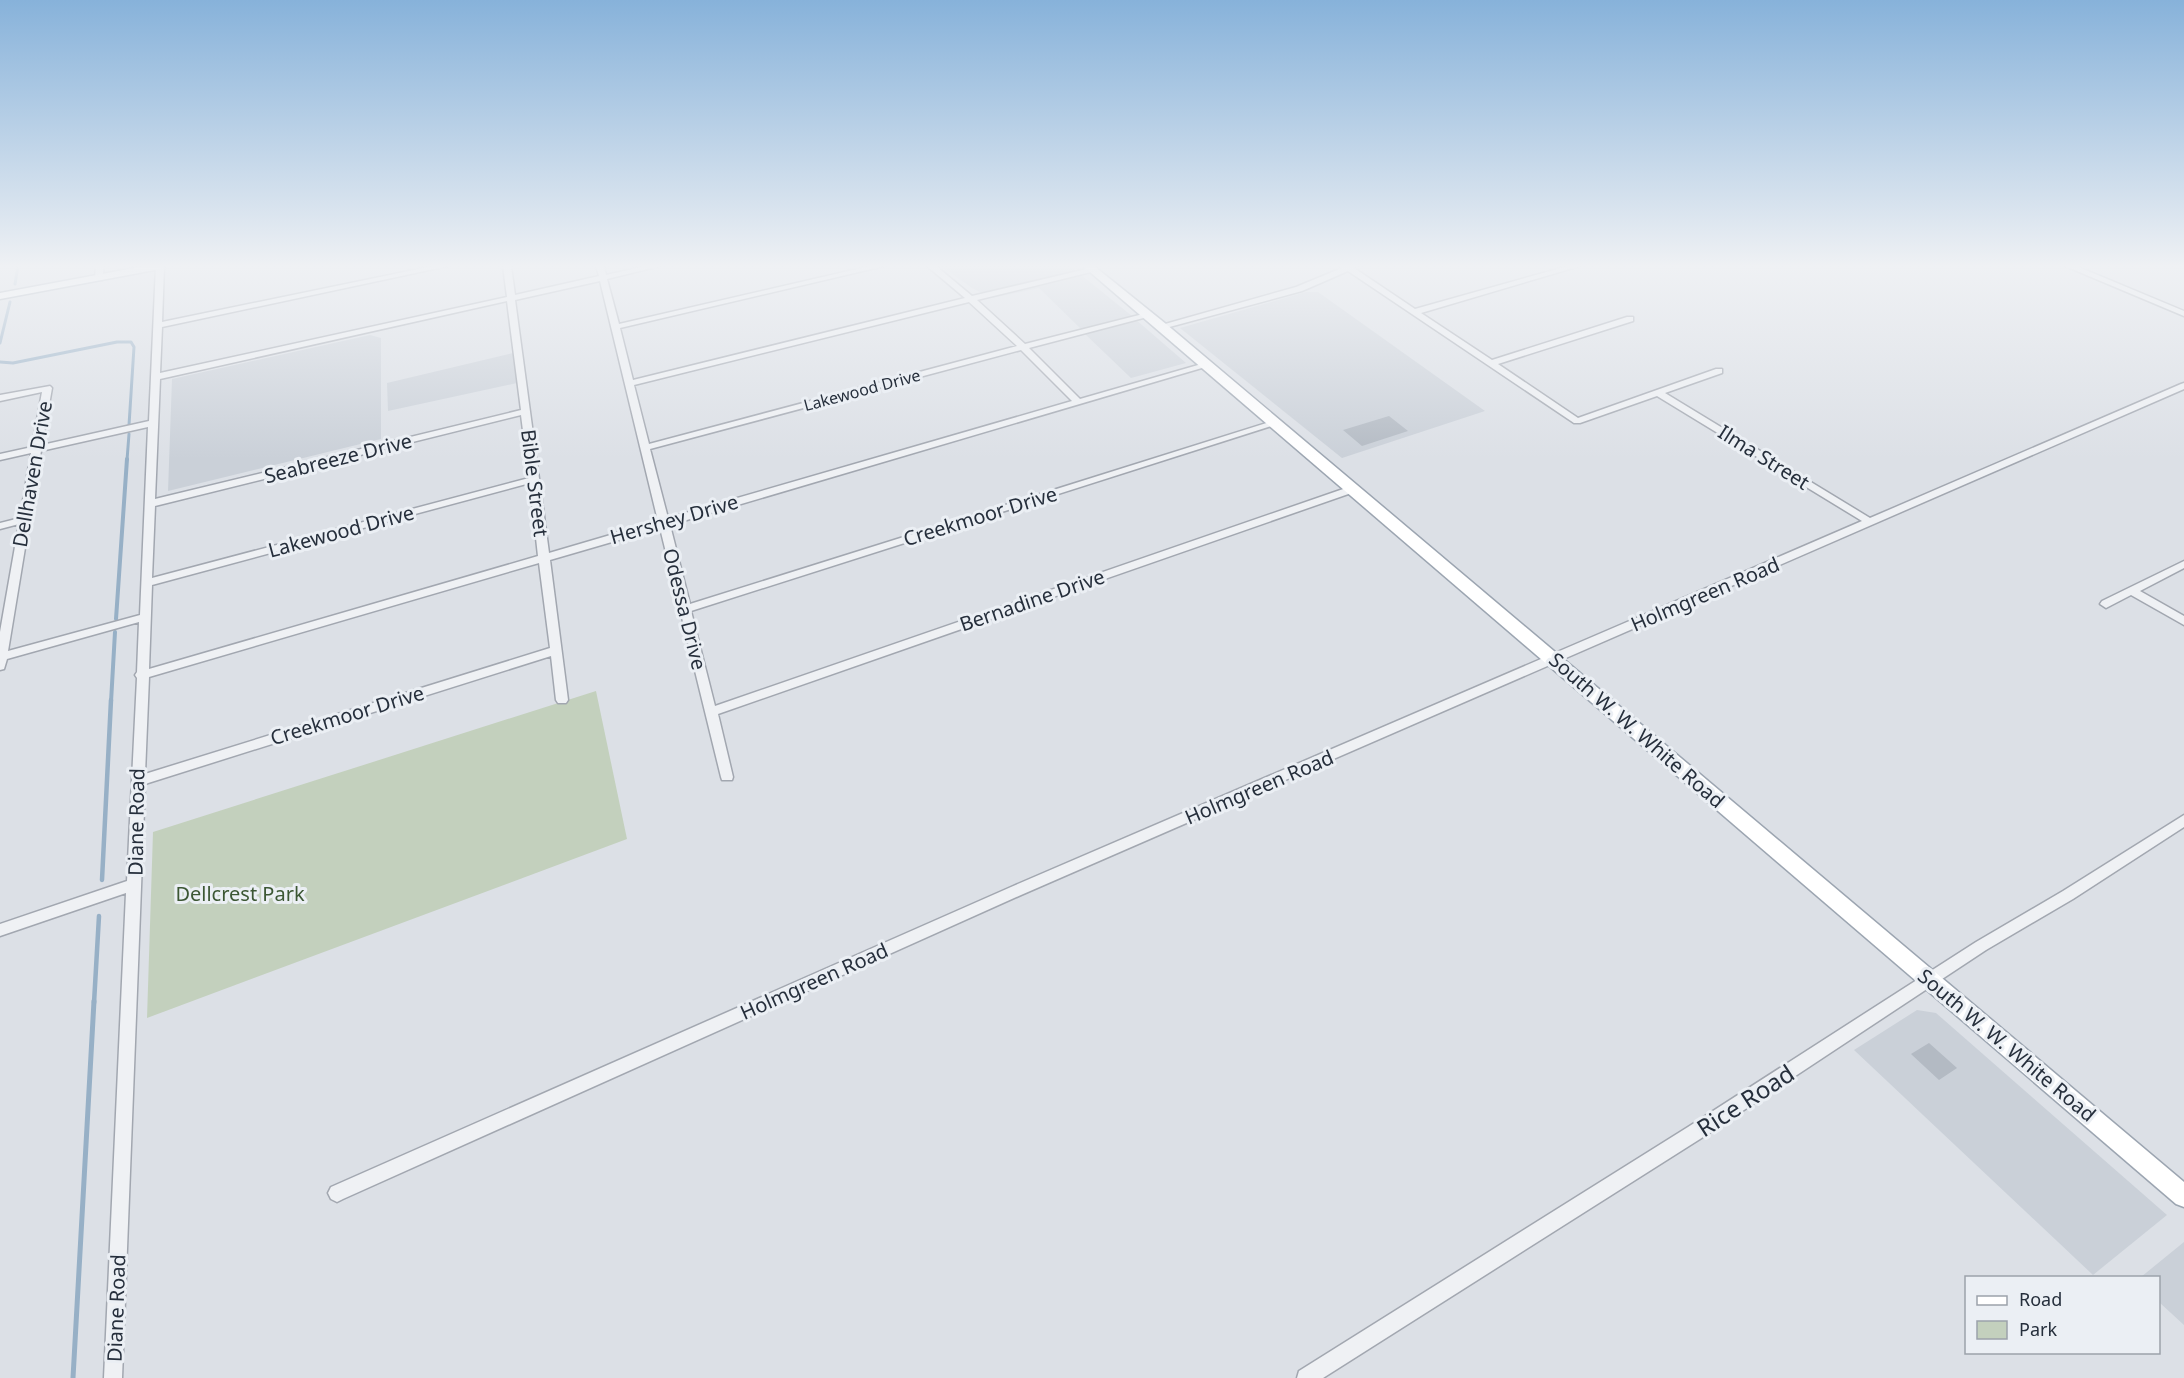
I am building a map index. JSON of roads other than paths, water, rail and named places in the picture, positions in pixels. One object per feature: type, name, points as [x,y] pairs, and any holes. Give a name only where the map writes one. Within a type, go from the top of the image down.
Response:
[{"type":"main road","name":"South W. W. White Road","points":[[1167,330],[2184,1196]]},
{"type":"street","name":"Diane Road","points":[[113,1378],[135,884],[141,675],[154,423],[156,330]]},
{"type":"street","points":[[155,377],[366,330]]},
{"type":"street","name":"Bible Street","points":[[516,330],[562,700]]},
{"type":"street","name":"Odessa Drive","points":[[616,330],[727,777]]},
{"type":"street","points":[[630,384],[844,330]]},
{"type":"street","points":[[1006,330],[1078,402]]},
{"type":"street","name":"Lakewood Drive","points":[[645,448],[1086,330]]},
{"type":"street","points":[[1442,330],[1578,421],[1719,371]]},
{"type":"street","points":[[1491,363],[1594,330]]},
{"type":"street","name":"Hershey Drive","points":[[141,675],[1208,365]]},
{"type":"street","name":"Holmgreen Road","points":[[337,1193],[1016,891],[2184,386]]},
{"type":"street","name":"Dellhaven Drive","points":[[0,398],[47,388],[24,520],[5,603],[1,661]]},
{"type":"street","name":"Ilma Street","points":[[1658,392],[1870,522]]},
{"type":"street","name":"Seabreeze Drive","points":[[149,504],[526,411]]},
{"type":"street","points":[[0,458],[154,423]]},
{"type":"street","name":"Creekmoor Drive","points":[[685,609],[1276,423]]},
{"type":"street","name":"Lakewood Drive","points":[[146,583],[535,479]]},
{"type":"street","name":"Bernadine Drive","points":[[711,712],[1353,489]]},
{"type":"street","points":[[0,526],[24,520]]},
{"type":"street","points":[[2106,604],[2184,564]]},
{"type":"street","points":[[2132,591],[2184,621]]},
{"type":"street","points":[[1,661],[144,617]]},
{"type":"street","name":"Creekmoor Drive","points":[[137,781],[556,650]]},
{"type":"street","name":"Rice Road","points":[[1306,1378],[1930,981],[1981,946],[2067,895],[2184,820]]},
{"type":"street","points":[[0,930],[135,884]]},
{"type":"waterway","points":[[0,343],[3,330]]},
{"type":"waterway","points":[[0,362],[13,363],[117,342],[131,342],[134,347],[129,425]]},
{"type":"waterway","points":[[127,460],[129,434]]},
{"type":"waterway","points":[[116,619],[127,459]]},
{"type":"waterway","points":[[111,702],[115,632]]},
{"type":"waterway","points":[[102,880],[111,700]]},
{"type":"waterway","points":[[94,1003],[99,916]]},
{"type":"waterway","points":[[73,1378],[94,1001]]},
{"type":"park label","name":"Dellcrest Park","points":[[240,893]]}]
